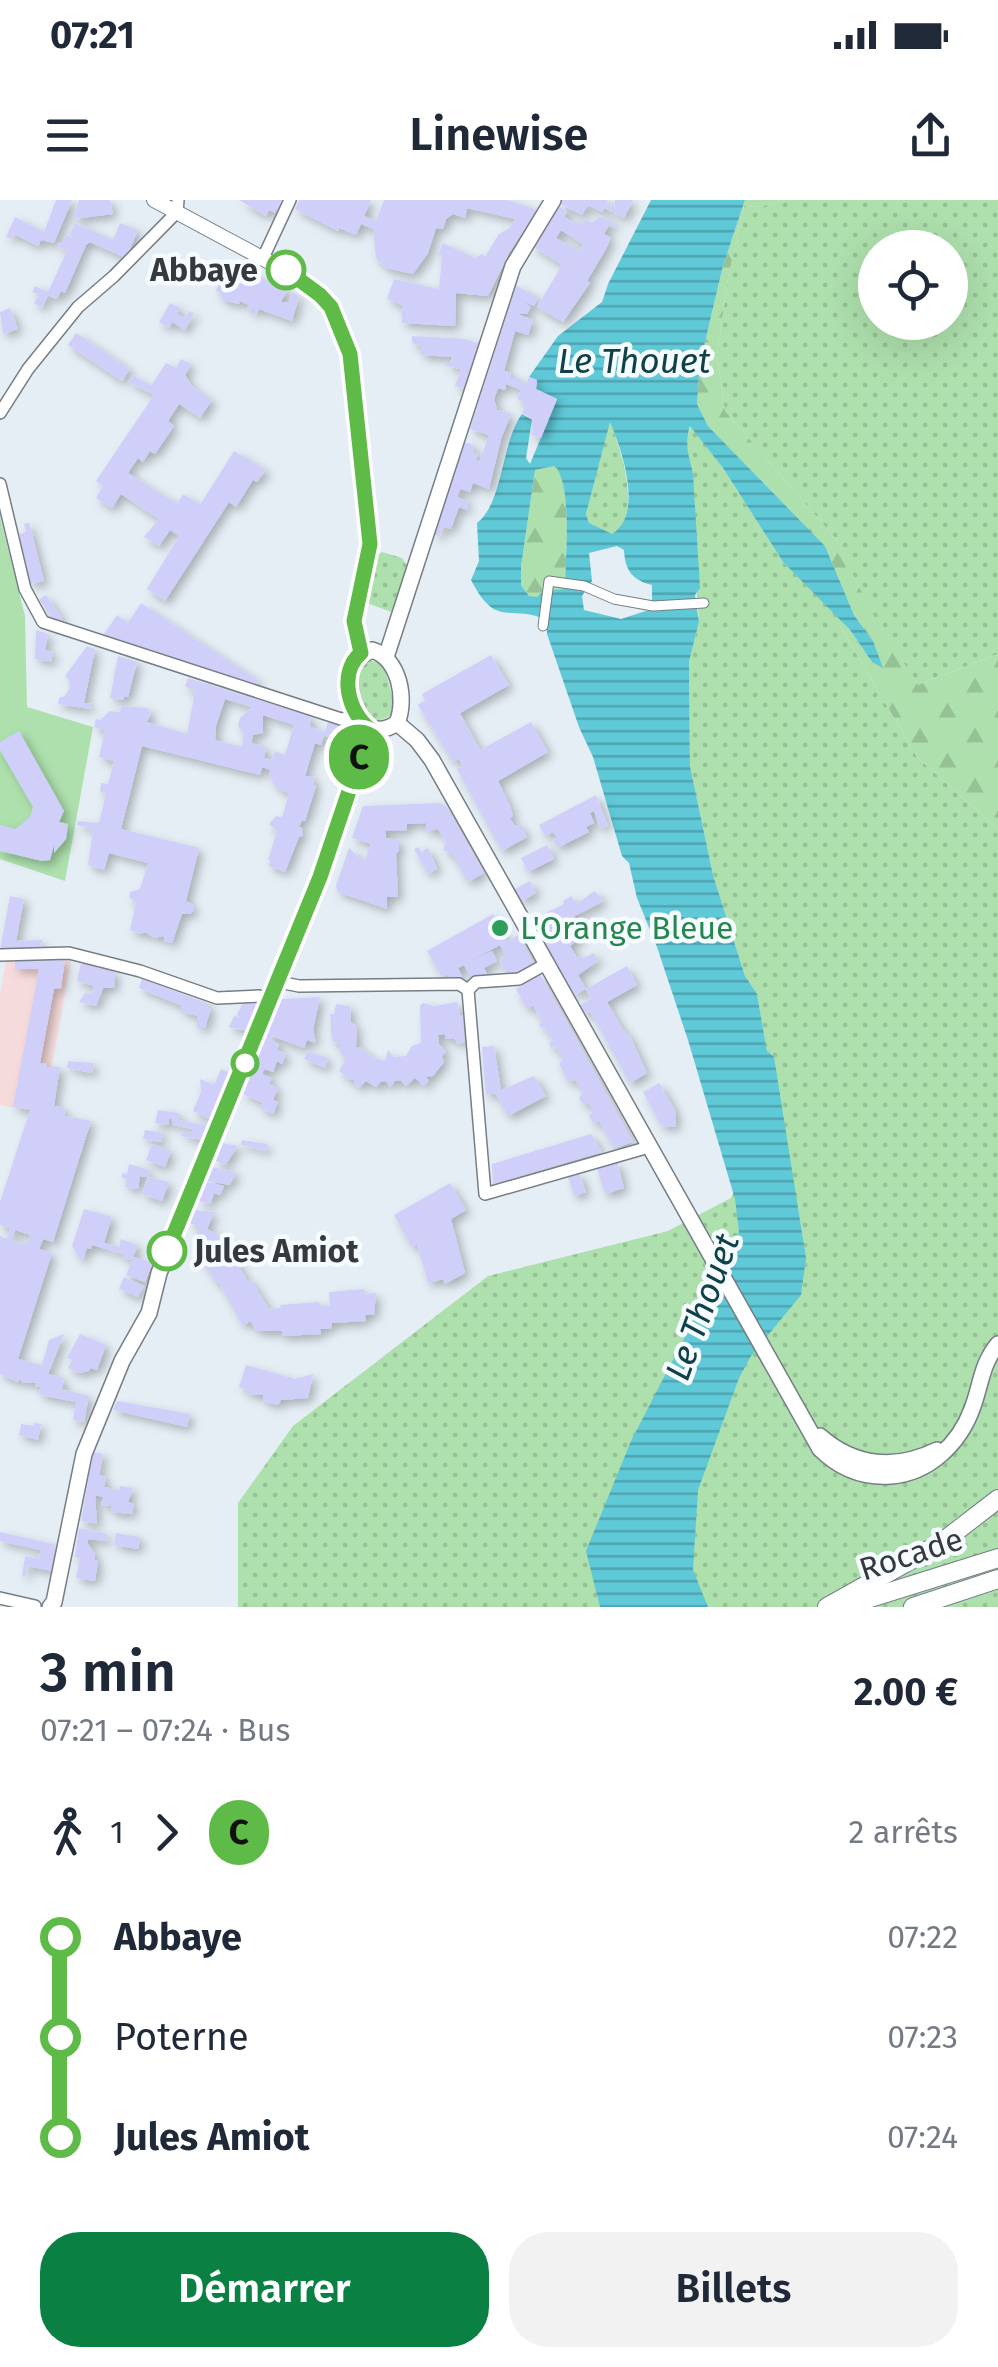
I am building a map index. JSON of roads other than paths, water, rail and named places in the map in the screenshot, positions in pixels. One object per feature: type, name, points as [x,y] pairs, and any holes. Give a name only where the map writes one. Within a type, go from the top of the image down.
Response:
[{"type":"highway","points":[[827,1607],[941,1544],[998,1499]]},
{"type":"highway","name":"Rocade","points":[[842,1607],[998,1558]]},
{"type":"highway","points":[[913,1607],[998,1579]]},
{"type":"main road","points":[[386,656],[372,650],[361,653],[353,660],[347,680],[358,717],[370,729],[385,730],[396,723],[401,712],[399,685],[386,656],[513,266],[553,200]]},
{"type":"main road","points":[[396,723],[417,740],[432,760],[795,1405],[827,1442],[856,1458],[898,1463],[950,1444],[965,1424],[984,1364],[998,1344]]},
{"type":"main road","points":[[34,1606],[50,1607],[54,1602],[89,1438],[122,1362],[149,1313],[159,1272],[329,854],[370,729]]},
{"type":"street","points":[[154,200],[177,206],[301,279],[320,295],[338,320],[350,354],[370,544],[354,621],[361,653]]},
{"type":"street","points":[[264,258],[290,200]]},
{"type":"street","points":[[0,412],[28,369],[78,307],[114,276],[177,206]]},
{"type":"street","points":[[0,484],[25,589],[42,622],[342,719],[358,717]]},
{"type":"street","points":[[543,626],[549,582],[584,586],[614,599],[653,606],[704,603]]},
{"type":"street","points":[[0,956],[69,953],[149,974],[217,998],[258,996],[272,1000]]},
{"type":"street","points":[[468,990],[476,982],[518,979],[546,964]]},
{"type":"street","points":[[279,982],[299,986],[460,984],[468,990],[485,1194],[649,1146]]},
{"type":"street","points":[[0,1598],[34,1606]]},
{"type":"water","name":"Le Thouet","points":[[651,200],[745,200],[723,266],[700,363],[697,404],[708,426],[825,546],[854,615],[873,641],[883,668],[872,662],[850,630],[783,562],[723,468],[690,426],[687,445],[693,474],[700,588],[695,595],[699,622],[689,662],[690,766],[713,875],[745,976],[757,994],[767,1051],[774,1057],[806,1258],[801,1295],[751,1356],[739,1378],[698,1490],[693,1570],[708,1607],[600,1607],[586,1551],[631,1441],[739,1232],[735,1199],[688,1040],[637,898],[629,863],[622,856],[593,757],[547,634],[547,620],[496,610],[471,580],[479,561],[477,523],[498,487],[515,426],[522,414],[532,420],[526,458],[530,464],[557,399],[536,389],[537,380],[529,377],[558,336],[602,302]],"holes":[[[610,422],[620,448],[629,497],[622,525],[612,534],[589,523],[586,514]],[[555,466],[561,476],[567,524],[565,589],[544,591],[537,597],[529,596],[521,585],[535,470]],[[617,546],[624,550],[631,573],[652,585],[652,609],[621,619],[584,610],[582,596],[592,581],[589,553]]]},
{"type":"place","name":"Abbaye","points":[[286,270]]},
{"type":"place","name":"L'Orange Bleue","points":[[500,928]]},
{"type":"place","name":"Jules Amiot","points":[[167,1251]]}]
